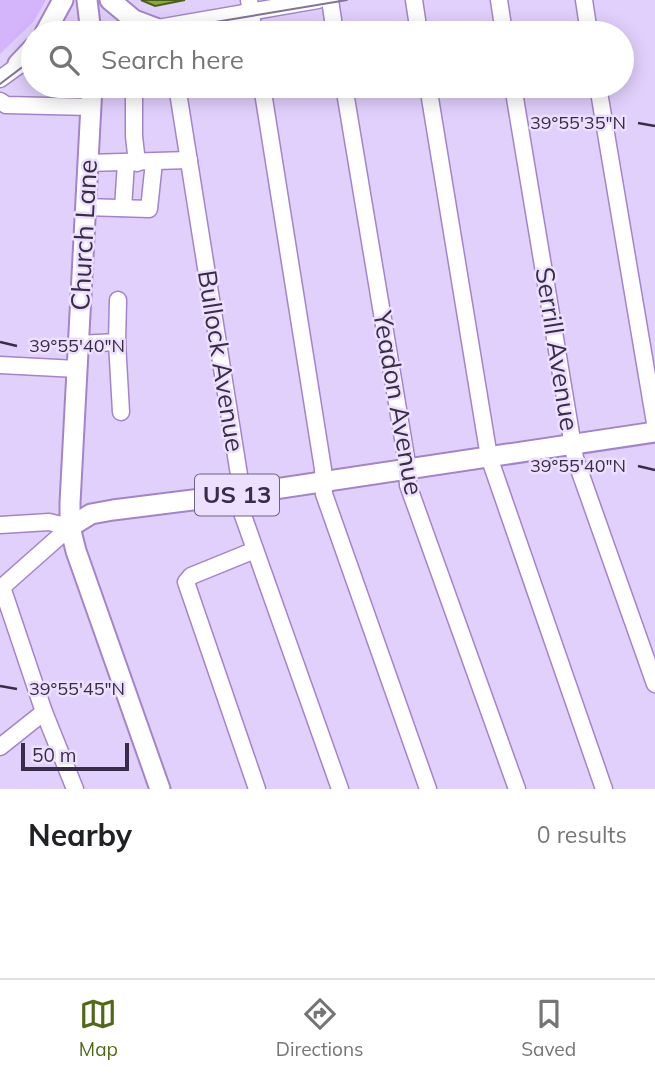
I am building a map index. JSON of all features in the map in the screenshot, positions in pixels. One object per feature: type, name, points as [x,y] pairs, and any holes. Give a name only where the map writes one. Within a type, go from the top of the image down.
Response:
[{"type":"main road","points":[[52,21],[63,0]]},
{"type":"main road","points":[[87,0],[90,21]]},
{"type":"main road","points":[[110,0],[137,21]]},
{"type":"main road","name":"Church Lane","points":[[91,98],[70,527],[76,551],[160,789]]},
{"type":"main road","name":"US 13","points":[[70,527],[91,514],[655,432]]},
{"type":"street","points":[[197,21],[250,6],[318,0]]},
{"type":"street","points":[[330,0],[333,21]]},
{"type":"street","points":[[414,0],[417,21]]},
{"type":"street","points":[[499,0],[502,21]]},
{"type":"street","points":[[584,0],[587,21]]},
{"type":"street","points":[[0,79],[21,63]]},
{"type":"street","points":[[85,207],[149,209],[134,136],[134,98]]},
{"type":"street","name":"Bullock Avenue","points":[[179,98],[240,477],[240,507],[340,789]]},
{"type":"street","points":[[264,98],[324,495],[428,789]]},
{"type":"street","name":"Yeadon Avenue","points":[[346,98],[408,485],[517,789]]},
{"type":"street","points":[[430,98],[489,457],[604,789]]},
{"type":"street","name":"Serrill Avenue","points":[[515,98],[577,463],[655,684]]},
{"type":"street","points":[[600,98],[655,423]]},
{"type":"street","points":[[0,101],[6,105],[91,107]]},
{"type":"street","points":[[88,163],[189,160]]},
{"type":"street","points":[[123,208],[139,163]]},
{"type":"street","points":[[118,300],[117,342],[121,412]]},
{"type":"street","points":[[78,344],[117,342]]},
{"type":"street","points":[[0,365],[77,369]]},
{"type":"street","points":[[0,525],[49,522],[70,527]]},
{"type":"street","points":[[70,527],[1,588],[44,712],[75,789]]},
{"type":"street","points":[[255,550],[191,576],[186,582],[186,588],[257,789]]},
{"type":"street","points":[[0,747],[44,712]]},
{"type":"shaded area","points":[[0,0],[46,0],[34,21],[21,21],[21,34],[0,54]]},
{"type":"building","points":[[141,0],[185,0],[155,6]]},
{"type":"tram line","points":[[221,21],[347,0]]},
{"type":"tram line","points":[[0,84],[21,68]]}]
